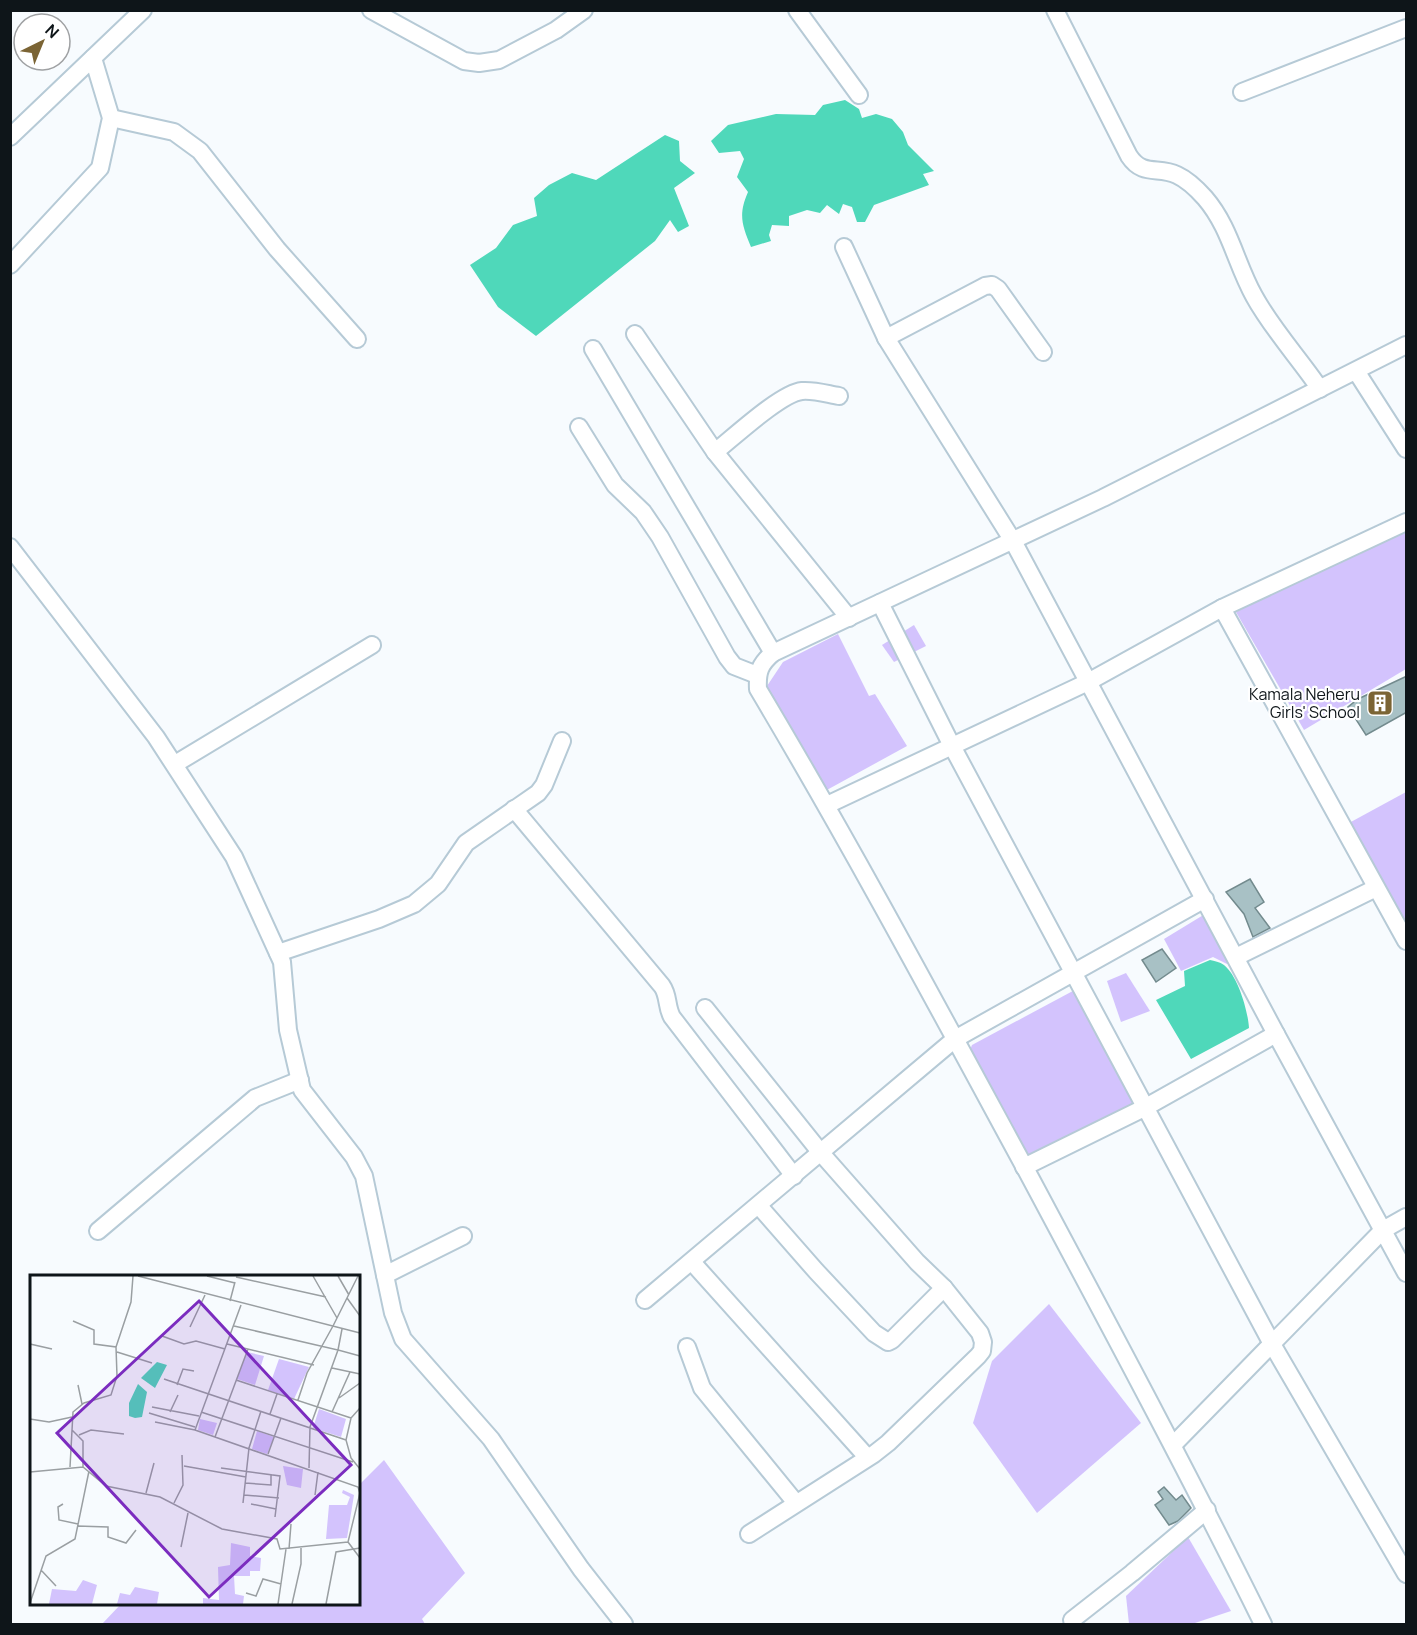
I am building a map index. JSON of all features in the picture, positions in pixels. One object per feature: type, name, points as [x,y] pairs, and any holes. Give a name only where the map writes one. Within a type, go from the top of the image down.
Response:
[{"type":"street","points":[[10,137],[143,10]]},
{"type":"street","points":[[371,10],[464,61],[479,63],[499,60],[556,30],[584,10]]},
{"type":"street","points":[[797,10],[859,95]]},
{"type":"street","points":[[1055,10],[1133,163],[1145,170],[1175,174],[1189,182],[1205,198],[1218,215],[1262,309],[1320,389]]},
{"type":"street","points":[[1242,92],[1407,28]]},
{"type":"street","points":[[10,265],[100,168],[111,118],[93,58]]},
{"type":"street","points":[[111,118],[174,132],[200,151],[277,249],[357,339]]},
{"type":"street","points":[[844,247],[886,338],[1013,541],[1276,1034],[1407,1273]]},
{"type":"street","points":[[886,338],[985,286],[992,285],[998,289],[1042,352]]},
{"type":"street","points":[[635,334],[715,452],[849,618]]},
{"type":"street","points":[[1263,1624],[1173,1445],[955,1039],[827,805],[758,689],[757,675],[762,662],[773,653],[1013,541],[1407,345]]},
{"type":"street","points":[[593,349],[773,653]]},
{"type":"street","points":[[1356,370],[1407,449]]},
{"type":"street","points":[[715,452],[784,397],[800,391],[839,396]]},
{"type":"street","points":[[579,427],[615,485],[643,512],[660,537],[727,657],[734,666],[757,675]]},
{"type":"street","points":[[827,805],[1088,682],[1222,608],[1407,522]]},
{"type":"street","points":[[10,547],[175,764],[234,857],[282,962],[288,1030],[306,1096],[354,1157],[364,1176],[393,1313],[404,1339],[491,1438],[581,1569],[624,1624]]},
{"type":"street","points":[[880,603],[952,746],[1272,1344],[1407,1574]]},
{"type":"street","points":[[1222,608],[1407,941]]},
{"type":"street","points":[[175,764],[372,645]]},
{"type":"street","points":[[278,953],[379,920],[414,904],[438,884],[466,843],[538,793],[544,785],[562,741]]},
{"type":"street","points":[[514,809],[662,986],[666,992],[666,1005],[672,1017],[794,1176]]},
{"type":"street","points":[[1236,957],[1376,888]]},
{"type":"street","points":[[645,1300],[955,1039],[1205,899]]},
{"type":"street","points":[[705,1008],[821,1153],[917,1262],[944,1288],[980,1332],[983,1342],[982,1351],[888,1443],[749,1534]]},
{"type":"street","points":[[1024,1167],[1146,1107],[1276,1034]]},
{"type":"street","points":[[98,1231],[255,1098],[300,1080]]},
{"type":"street","points":[[759,1206],[867,1325],[888,1342],[944,1288]]},
{"type":"street","points":[[1173,1445],[1383,1230],[1407,1217]]},
{"type":"street","points":[[385,1275],[463,1236]]},
{"type":"street","points":[[692,1262],[867,1457]]},
{"type":"street","points":[[687,1347],[702,1388],[796,1503]]},
{"type":"street","points":[[1072,1620],[1206,1510]]},
{"type":"shaded area","points":[[845,100],[859,109],[862,118],[876,114],[892,119],[903,132],[908,145],[934,171],[923,174],[929,185],[874,205],[865,222],[857,222],[852,207],[843,204],[839,214],[827,205],[820,213],[807,210],[789,216],[789,226],[772,225],[769,235],[771,241],[751,247],[742,220],[748,192],[737,177],[744,159],[740,151],[719,153],[711,141],[728,125],[776,114],[815,115],[823,105]]},
{"type":"shaded area","points":[[665,135],[679,141],[680,161],[695,173],[674,188],[689,226],[678,232],[670,220],[655,241],[536,336],[498,307],[470,265],[496,248],[513,225],[537,216],[534,198],[549,185],[572,173],[596,180]]},
{"type":"shaded area","points":[[1406,526],[1406,669],[1304,730],[1236,612]]},
{"type":"shaded area","points":[[914,625],[926,646],[894,662],[882,645]]},
{"type":"shaded area","points":[[838,634],[869,696],[875,694],[907,746],[825,791],[767,686],[783,662]]},
{"type":"shaded area","points":[[1406,792],[1406,934],[1349,823]]},
{"type":"shaded area","points":[[1205,914],[1229,961],[1227,964],[1213,957],[1181,971],[1164,939]]},
{"type":"shaded area","points":[[1210,960],[1224,965],[1234,977],[1247,1013],[1249,1028],[1191,1059],[1156,1000],[1185,986],[1184,971]]},
{"type":"shaded area","points":[[1126,973],[1150,1011],[1121,1022],[1107,981]]},
{"type":"shaded area","points":[[1084,985],[1144,1106],[1024,1161],[967,1057],[972,1045]]},
{"type":"shaded area","points":[[1049,1304],[1141,1423],[1037,1513],[973,1423],[992,1361]]},
{"type":"shaded area","points":[[384,1460],[465,1573],[422,1619],[425,1624],[102,1624],[120,1605],[360,1605],[360,1484]]},
{"type":"shaded area","points":[[1188,1537],[1231,1611],[1192,1624],[1129,1624],[1126,1596]]},
{"type":"building","name":"Kamala Neheru Girls' School","points":[[1407,676],[1407,712],[1366,735],[1348,707],[1358,699]]},
{"type":"building","points":[[1250,879],[1264,902],[1255,908],[1270,928],[1253,937],[1244,914],[1226,892]]},
{"type":"building","points":[[1162,949],[1176,968],[1156,982],[1142,960]]},
{"type":"building","points":[[1164,1487],[1176,1500],[1182,1495],[1191,1508],[1178,1521],[1169,1525],[1155,1505],[1163,1499],[1158,1492]]},
{"type":"place","name":"Kamala Neheru Girls' School","points":[[1380,703]]}]
